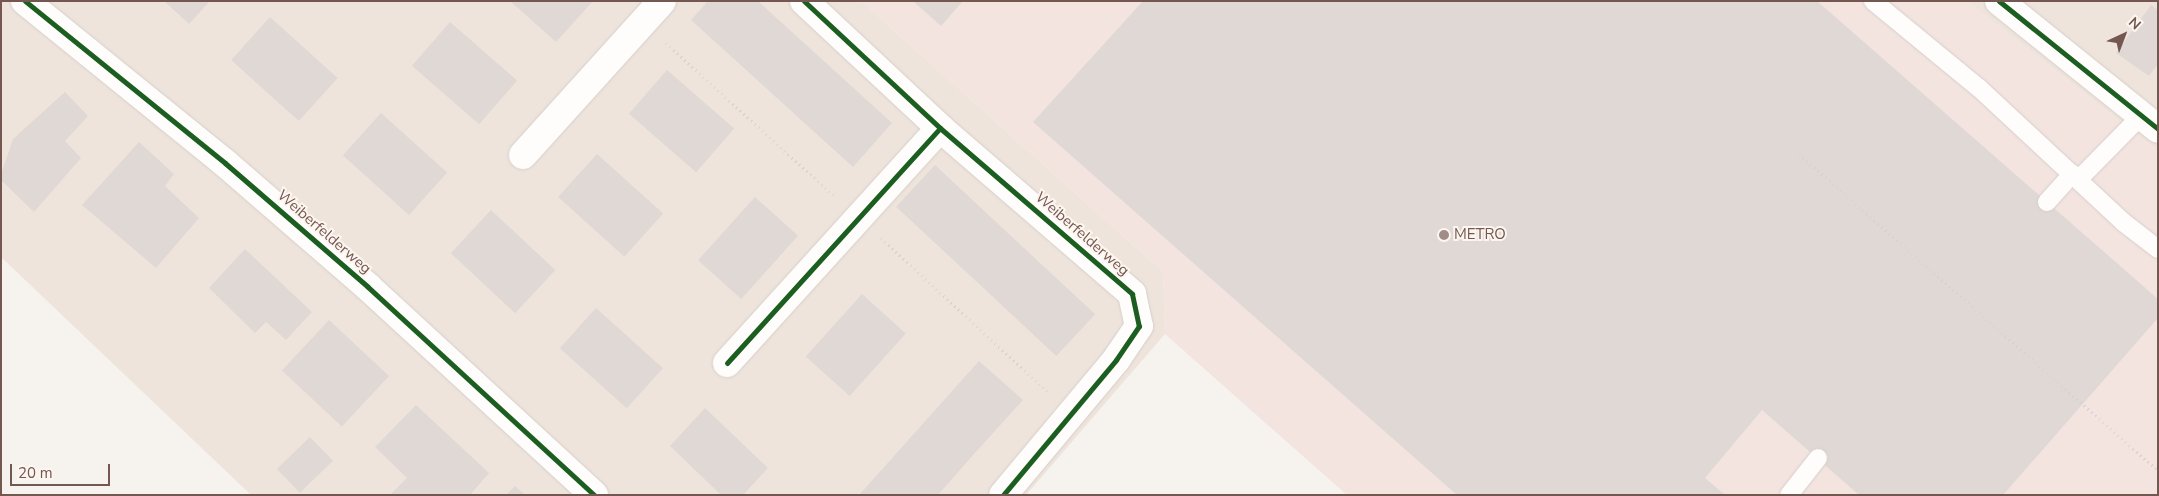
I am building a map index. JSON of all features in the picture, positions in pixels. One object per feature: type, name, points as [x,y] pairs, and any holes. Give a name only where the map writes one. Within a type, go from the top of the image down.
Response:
[{"type":"street","name":"Weiberfelderweg","points":[[25,1],[225,163],[368,287],[594,495]]},
{"type":"street","points":[[523,155],[662,1]]},
{"type":"street","name":"Weiberfelderweg","points":[[804,1],[940,128],[1132,294],[1139,326],[1116,360],[1003,495]]},
{"type":"street","points":[[2003,3],[2149,123]]},
{"type":"street","points":[[727,363],[940,128]]},
{"type":"lane","points":[[1873,1],[1978,88],[2123,222],[2158,249]]},
{"type":"lane","points":[[2047,202],[2075,177],[2149,123]]},
{"type":"lane","points":[[1789,495],[1818,458]]},
{"type":"path","points":[[1799,154],[2158,470]]},
{"type":"shaded area","points":[[1,1],[861,1],[1163,272],[1165,334],[1026,495],[251,495],[1,257]]},
{"type":"shaded area","points":[[861,1],[1966,1],[2158,150],[2158,495],[1347,495],[1165,334],[1163,272]]},
{"type":"shaded area","points":[[1966,1],[2158,1],[2158,150],[2114,116]]},
{"type":"building","points":[[164,1],[210,1],[189,24]]},
{"type":"building","points":[[510,1],[593,1],[556,42]]},
{"type":"building","points":[[708,1],[758,1],[892,123],[853,167],[691,20]]},
{"type":"building","points":[[913,1],[963,1],[941,26]]},
{"type":"building","name":"METRO","points":[[1143,1],[1817,1],[2158,299],[2158,318],[2003,495],[1859,495],[1762,410],[1705,478],[1725,495],[1457,495],[1033,122]]},
{"type":"building","points":[[2151,5],[2158,10],[2158,64],[2149,76],[2116,53]]},
{"type":"building","points":[[270,17],[338,78],[299,121],[231,60]]},
{"type":"building","points":[[450,22],[517,80],[479,124],[412,66]]},
{"type":"building","points":[[667,70],[734,128],[696,172],[629,114]]},
{"type":"building","points":[[65,92],[88,116],[65,141],[81,158],[34,212],[1,180],[1,174],[13,139]]},
{"type":"building","points":[[381,113],[447,173],[409,215],[343,155]]},
{"type":"building","points":[[139,142],[174,174],[165,186],[199,218],[156,268],[82,205]]},
{"type":"building","points":[[597,154],[663,214],[624,257],[558,197]]},
{"type":"building","points":[[935,165],[1095,314],[1056,356],[896,207]]},
{"type":"building","points":[[755,197],[798,236],[741,299],[698,260]]},
{"type":"building","points":[[491,210],[555,270],[515,313],[451,253]]},
{"type":"building","points":[[245,249],[312,312],[286,340],[266,322],[255,333],[209,288]]},
{"type":"building","points":[[862,294],[906,333],[850,396],[806,356]]},
{"type":"building","points":[[596,308],[663,368],[627,408],[560,348]]},
{"type":"building","points":[[329,320],[389,376],[342,426],[282,370]]},
{"type":"building","points":[[979,361],[1023,400],[938,495],[859,495]]},
{"type":"building","points":[[416,405],[489,473],[470,495],[390,495],[407,478],[375,447]]},
{"type":"building","points":[[705,408],[768,468],[743,495],[721,495],[670,446]]},
{"type":"building","points":[[310,437],[333,461],[300,493],[277,469]]},
{"type":"building","points":[[515,486],[525,495],[506,495]]},
{"type":"cycle path","points":[[25,1],[225,163],[368,287],[594,495]]},
{"type":"cycle path","points":[[804,1],[940,128],[1132,294],[1139,326],[1116,360],[1003,495]]},
{"type":"cycle path","points":[[1999,1],[2158,129]]},
{"type":"cycle path","points":[[727,363],[940,128]]},
{"type":"place","name":"METRO","points":[[1444,235]]}]
